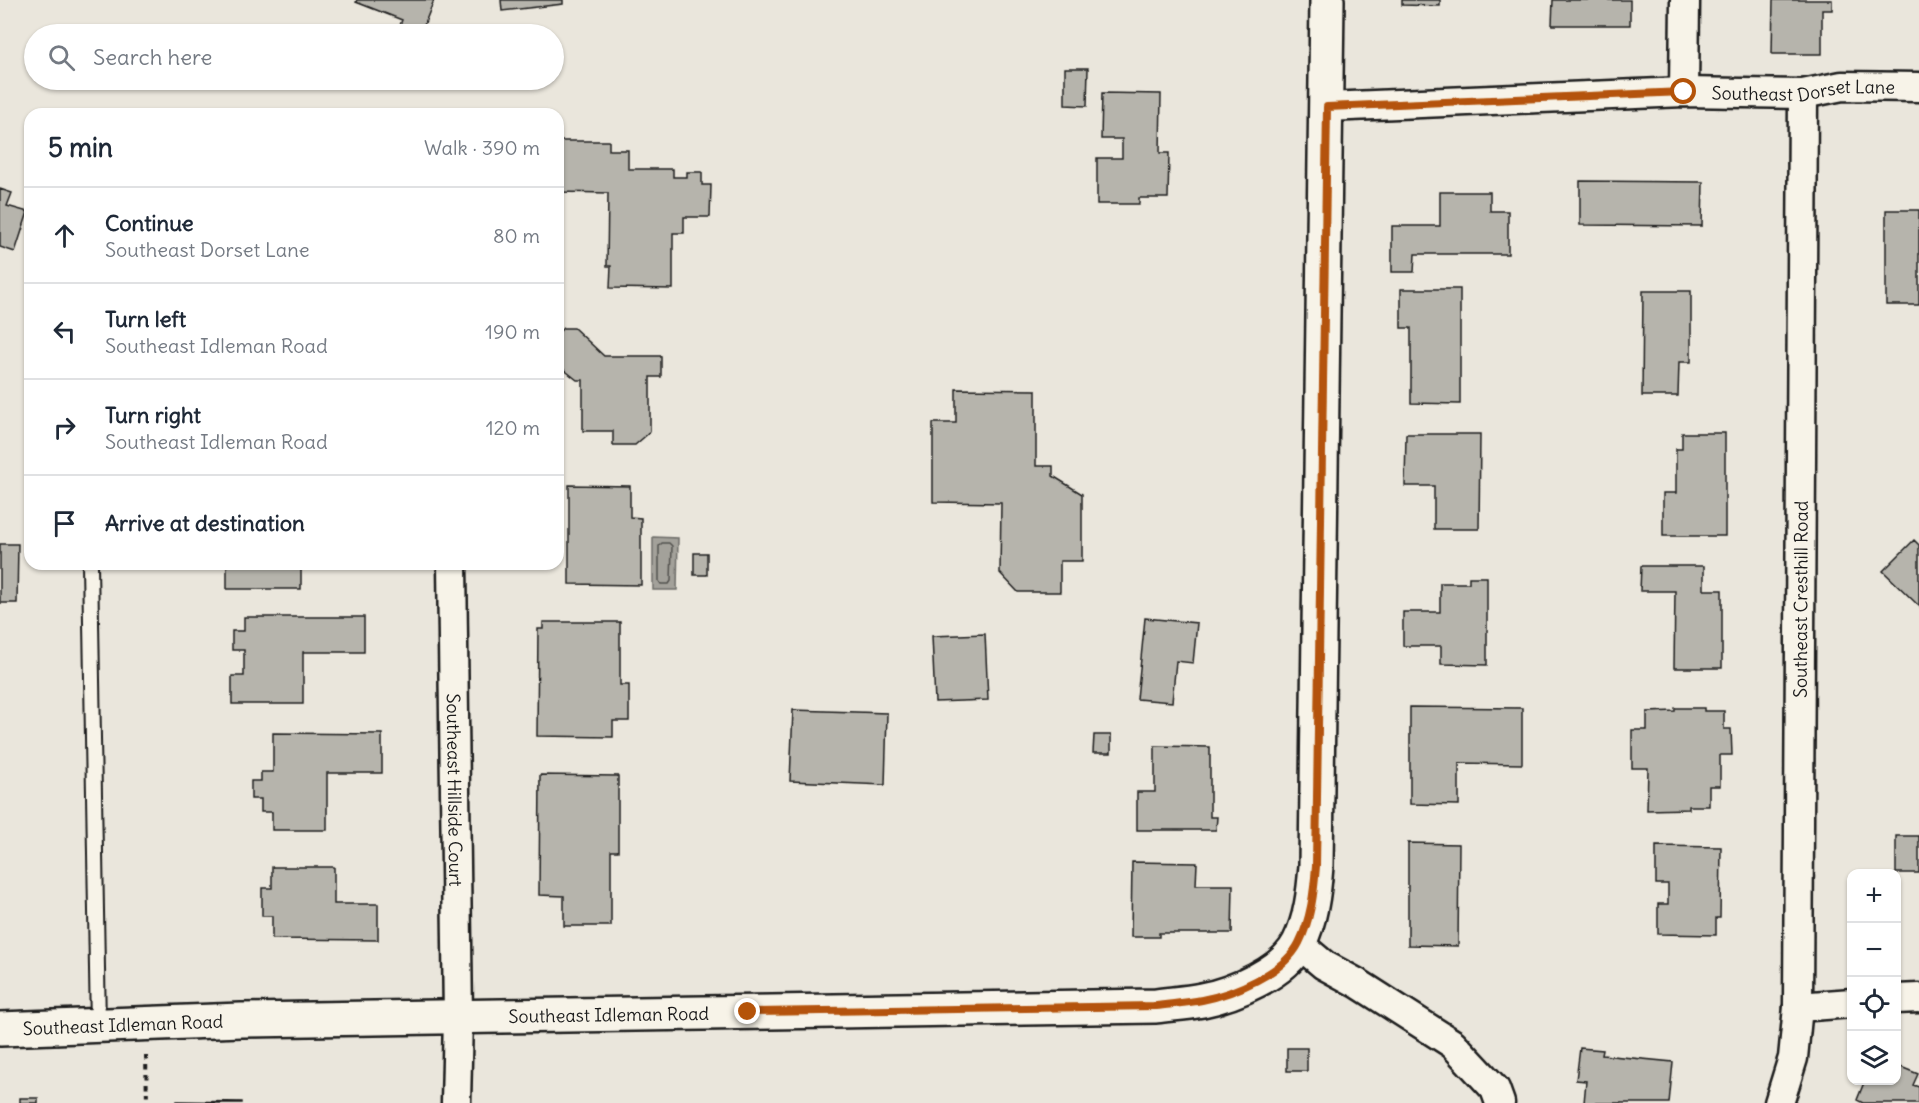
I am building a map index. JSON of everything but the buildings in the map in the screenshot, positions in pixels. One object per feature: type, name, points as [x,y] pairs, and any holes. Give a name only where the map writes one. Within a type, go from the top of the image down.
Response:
[{"type":"main road","name":"Southeast Idleman Road","points":[[0,1029],[458,1017],[1156,1006],[1202,1000],[1234,990],[1254,981],[1282,963],[1299,944],[1310,910],[1314,890],[1318,810],[1327,0]]},
{"type":"street","points":[[1684,92],[1685,0]]},
{"type":"street","name":"Southeast Dorset Lane","points":[[1327,107],[1684,92],[1803,94],[1842,86],[1919,87]]},
{"type":"street","name":"Southeast Cresthill Road","points":[[1779,1103],[1793,1058],[1798,1007],[1803,94]]},
{"type":"street","name":"Southeast Hillside Court","points":[[452,570],[458,1017],[456,1103]]},
{"type":"street","points":[[1299,944],[1324,965],[1359,984],[1453,1044],[1495,1089],[1500,1103]]},
{"type":"street","points":[[1901,999],[1919,998]]},
{"type":"street","points":[[1798,1007],[1847,1003]]},
{"type":"lane","points":[[90,570],[98,1026]]},
{"type":"path","points":[[145,1024],[147,1103]]},
{"type":"water","points":[[653,537],[678,538],[677,590],[653,590]]},
{"type":"route","points":[[748,1012],[1156,1006],[1202,1000],[1234,990],[1254,981],[1282,963],[1299,944],[1310,910],[1316,866],[1327,107],[1684,92]]}]
